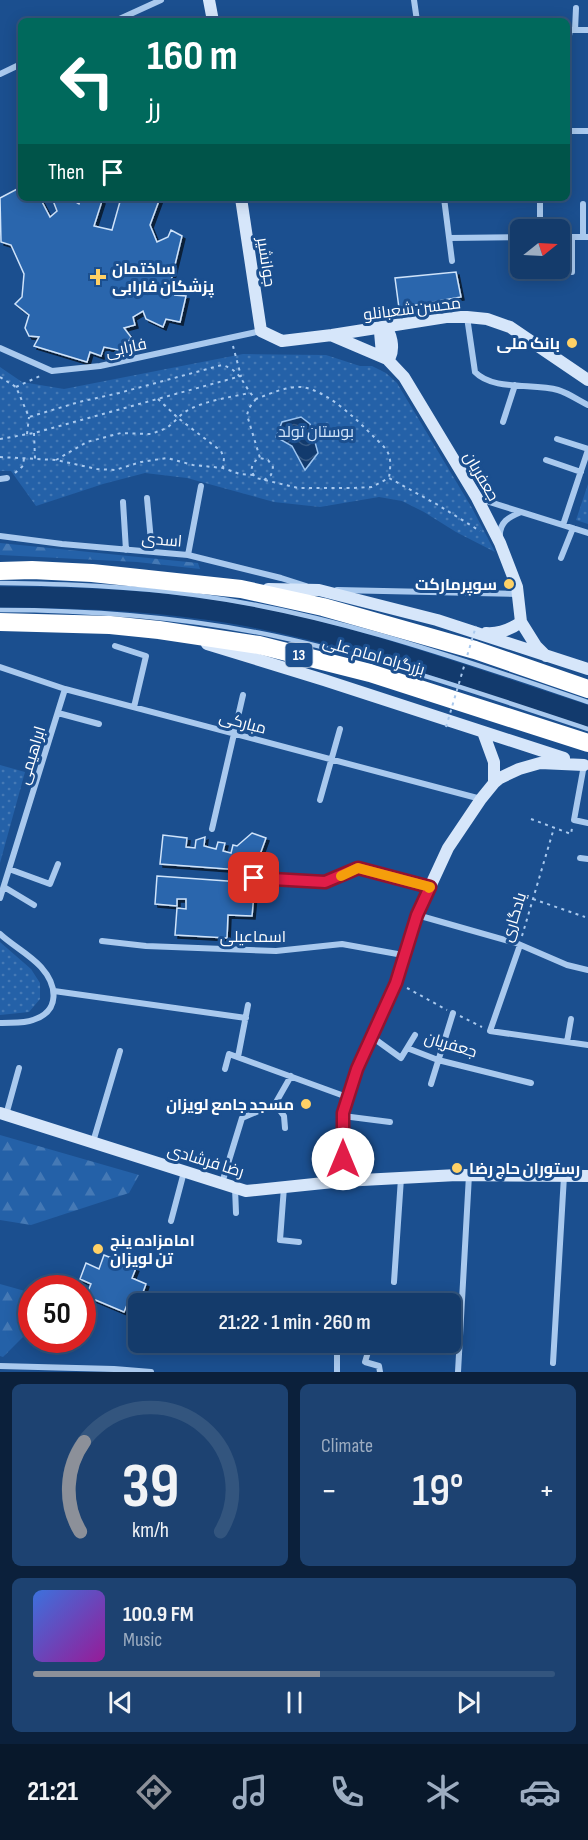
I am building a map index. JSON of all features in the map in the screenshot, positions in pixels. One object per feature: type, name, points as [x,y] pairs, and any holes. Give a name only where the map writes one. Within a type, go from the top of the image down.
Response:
[{"type":"highway","name":"بزرگراه امام علی","points":[[0,571],[92,573],[241,589],[322,607],[475,650],[588,689]]},
{"type":"highway","name":"بزرگراه امام علی","points":[[0,622],[110,625],[259,645],[370,673],[588,743]]},
{"type":"main road","points":[[209,0],[212,18]]},
{"type":"main road","name":"جوانشیر","points":[[240,201],[261,331]]},
{"type":"main road","name":"محسن شعبانلو","points":[[261,331],[282,340],[332,335],[446,317],[487,319],[510,327],[588,380]]},
{"type":"main road","points":[[384,327],[380,332],[382,354],[387,359]]},
{"type":"main road","points":[[332,335],[387,359]]},
{"type":"main road","name":"جعفریان","points":[[387,359],[404,377],[477,498],[500,543],[517,586],[521,622],[536,646],[546,656]]},
{"type":"main road","points":[[241,589],[319,590],[495,634],[521,622]]},
{"type":"main road","points":[[159,630],[290,669],[586,765]]},
{"type":"main road","points":[[479,630],[546,656],[588,669]]},
{"type":"main road","points":[[483,732],[494,762],[494,783]]},
{"type":"main road","points":[[343,1181],[343,1116],[357,1069],[396,983],[417,915],[448,848],[494,783],[519,769],[540,763],[586,765]]},
{"type":"main road","name":"رضا فرشادی","points":[[3,1114],[246,1191],[343,1181],[469,1175],[588,1176]]},
{"type":"street","points":[[122,18],[161,0]]},
{"type":"street","points":[[414,0],[417,18]]},
{"type":"street","points":[[576,8],[571,30],[588,30]]},
{"type":"street","points":[[0,74],[18,65]]},
{"type":"street","points":[[570,131],[588,131]]},
{"type":"street","points":[[444,201],[452,261]]},
{"type":"street","points":[[540,202],[540,219]]},
{"type":"street","points":[[572,272],[572,237],[585,237],[583,204]]},
{"type":"street","points":[[450,238],[510,237]]},
{"type":"street","points":[[467,317],[475,372],[481,378],[492,382],[557,390],[588,405]]},
{"type":"street","name":"فارابی","points":[[0,348],[52,371],[100,366],[261,331]]},
{"type":"street","points":[[503,422],[515,385]]},
{"type":"street","points":[[557,439],[588,450],[563,525]]},
{"type":"street","points":[[546,460],[581,472]]},
{"type":"street","points":[[188,555],[201,486]]},
{"type":"street","points":[[147,498],[152,552]]},
{"type":"street","points":[[477,498],[588,533]]},
{"type":"street","points":[[123,502],[126,550]]},
{"type":"street","points":[[500,543],[503,523],[509,517],[521,512]]},
{"type":"street","points":[[561,558],[573,528]]},
{"type":"street","name":"اسدی","points":[[0,536],[20,540],[188,555],[319,590],[518,594]]},
{"type":"street","points":[[115,646],[146,656],[134,707]]},
{"type":"street","name":"مبارکی","points":[[0,667],[65,689],[481,799]]},
{"type":"street","name":"ابراهیمی","points":[[0,898],[65,689]]},
{"type":"street","points":[[212,829],[243,696]]},
{"type":"street","points":[[58,713],[99,724]]},
{"type":"street","points":[[320,800],[340,729]]},
{"type":"street","points":[[586,765],[573,820],[588,823]]},
{"type":"street","points":[[580,858],[588,859]]},
{"type":"street","points":[[9,870],[50,884],[58,864]]},
{"type":"street","points":[[254,878],[325,882],[358,868],[430,887]]},
{"type":"street","points":[[3,887],[34,905]]},
{"type":"street","points":[[417,915],[520,945],[588,970]]},
{"type":"street","points":[[0,934],[43,969],[54,991],[53,1002],[44,1015],[32,1021],[0,1023]]},
{"type":"street","name":"اسماعیلی","points":[[102,941],[146,946],[276,951],[342,944],[404,955]]},
{"type":"street","name":"یادگاری","points":[[490,1031],[520,945]]},
{"type":"street","points":[[54,991],[246,1018]]},
{"type":"street","points":[[238,1057],[248,1005]]},
{"type":"street","points":[[431,1084],[453,1013]]},
{"type":"street","points":[[567,1042],[571,1019]]},
{"type":"street","points":[[490,1031],[588,1045]]},
{"type":"street","points":[[407,1048],[416,1035]]},
{"type":"street","name":"جعفریان","points":[[371,1037],[401,1058],[407,1048],[438,1060],[531,1083]]},
{"type":"street","points":[[93,1143],[120,1051]]},
{"type":"street","points":[[225,1070],[229,1054],[348,1098]]},
{"type":"street","points":[[3,1114],[20,1068]]},
{"type":"street","points":[[222,1183],[242,1118],[275,1104],[291,1076]]},
{"type":"street","points":[[275,1104],[284,1116],[285,1128]]},
{"type":"street","points":[[343,1116],[390,1122]]},
{"type":"street","points":[[171,1221],[184,1171]]},
{"type":"street","points":[[458,1372],[469,1175]]},
{"type":"street","points":[[553,1363],[564,1176]]},
{"type":"street","points":[[394,1282],[401,1178]]},
{"type":"street","points":[[235,1187],[236,1213]]},
{"type":"street","points":[[284,1187],[280,1240],[299,1242]]},
{"type":"street","points":[[336,1353],[336,1372]]},
{"type":"street","points":[[368,1353],[365,1362],[379,1366],[380,1372]]},
{"type":"street","points":[[0,1366],[151,1372]]},
{"type":"lane","points":[[0,583],[147,590],[196,595],[266,608],[411,644],[588,702]]},
{"type":"lane","points":[[0,610],[56,610],[142,615],[277,637],[385,664],[588,729]]},
{"type":"path","points":[[231,338],[241,376],[249,393],[256,399]]},
{"type":"path","points":[[29,417],[222,365],[241,376]]},
{"type":"path","points":[[16,387],[52,371]]},
{"type":"path","points":[[0,440],[34,433],[241,376]]},
{"type":"path","points":[[0,377],[16,387],[29,417],[27,434]]},
{"type":"path","points":[[260,458],[247,415],[249,408],[256,399],[291,387],[303,387],[332,401],[353,417],[388,451],[391,466],[389,478]]},
{"type":"path","points":[[57,460],[87,441],[120,433],[151,434],[167,428],[182,413],[198,406],[249,393]]},
{"type":"path","points":[[158,399],[220,452],[224,458],[223,468]]},
{"type":"path","points":[[34,433],[35,459]]},
{"type":"path","points":[[0,457],[57,460],[97,469],[116,470],[141,462],[167,458],[193,465],[223,468],[298,488],[372,487],[389,478]]},
{"type":"path","points":[[4,478],[20,468],[24,458]]},
{"type":"path","points":[[253,475],[251,467],[256,460],[260,458],[268,460],[273,467],[271,475],[264,480]]},
{"type":"path","points":[[389,478],[500,543]]},
{"type":"path","points":[[446,727],[479,630]]},
{"type":"path","points":[[531,819],[571,834]]},
{"type":"path","name":"یادگاری","points":[[520,945],[554,828]]},
{"type":"path","points":[[533,900],[585,917]]},
{"type":"path","points":[[396,983],[490,1031]]},
{"type":"green space","name":"بوستان تولد","points":[[243,354],[326,355],[360,366],[372,366],[386,373],[397,383],[472,508],[495,552],[402,501],[379,497],[320,507],[274,502],[187,478],[145,473],[36,506],[11,471],[0,471],[0,367],[22,382],[64,389]]},
{"type":"green space","points":[[588,484],[588,524],[576,520]]},
{"type":"green space","points":[[0,543],[198,563],[200,569],[137,562],[0,555]]},
{"type":"green space","points":[[0,765],[25,772],[0,863]]},
{"type":"green space","points":[[0,942],[31,969],[40,983],[40,999],[29,1012],[0,1015]]},
{"type":"green space","points":[[0,1135],[139,1175],[129,1193],[31,1225],[0,1220]]},
{"type":"green space","points":[[0,1284],[18,1289],[18,1342],[3,1357],[0,1356]]},
{"type":"water","points":[[301,417],[310,424],[318,453],[305,470],[292,446],[276,437],[282,422]]},
{"type":"building","name":"ساختمان پزشکان فارابی","points":[[18,189],[18,201],[42,201],[50,217],[57,211],[53,201],[74,201],[79,204],[80,201],[102,201],[94,226],[112,230],[120,201],[159,201],[150,225],[157,242],[168,237],[171,230],[182,236],[171,281],[179,285],[175,295],[186,296],[180,322],[166,319],[163,327],[146,319],[143,311],[133,317],[135,325],[124,328],[131,337],[123,351],[104,347],[101,356],[90,352],[87,362],[34,346],[39,337],[29,336],[25,328],[29,315],[15,304],[22,297],[24,274],[11,245],[1,242],[0,198]]},
{"type":"building","points":[[456,272],[461,297],[399,308],[395,278]]},
{"type":"building","points":[[252,833],[266,838],[254,871],[160,864],[163,835],[187,838],[186,847],[195,848],[196,840],[205,837],[204,846],[216,849],[218,842],[225,843],[223,851],[231,853],[233,845],[237,846]]},
{"type":"building","points":[[157,876],[255,883],[252,916],[228,915],[227,938],[175,935],[177,908],[186,909],[186,899],[177,899],[177,906],[155,904]]},
{"type":"building","points":[[104,1255],[136,1268],[132,1278],[146,1284],[143,1293],[128,1293],[128,1305],[124,1312],[96,1300],[96,1275],[82,1275],[86,1263],[99,1269]]},
{"type":"waterway","points":[[0,597],[145,602],[231,613],[276,622],[321,632],[411,658],[588,716]]},
{"type":"slow traffic","points":[[341,876],[358,868],[429,888]]},
{"type":"place","name":"ساختمان پزشکان فارابی","points":[[98,277]]},
{"type":"place","name":"بانک ملی","points":[[572,343]]},
{"type":"place","name":"سوپرمارکت","points":[[509,584]]},
{"type":"place","name":"مسجد جامع لویزان","points":[[306,1104]]},
{"type":"place","name":"رستوران حاج رضا","points":[[457,1168]]},
{"type":"place","name":"امامزاده پنج تن لویزان","points":[[98,1249]]},
{"type":"route","points":[[254,878],[325,882],[358,868],[430,887],[417,915],[396,983],[352,1083],[343,1113],[343,1159]]}]
